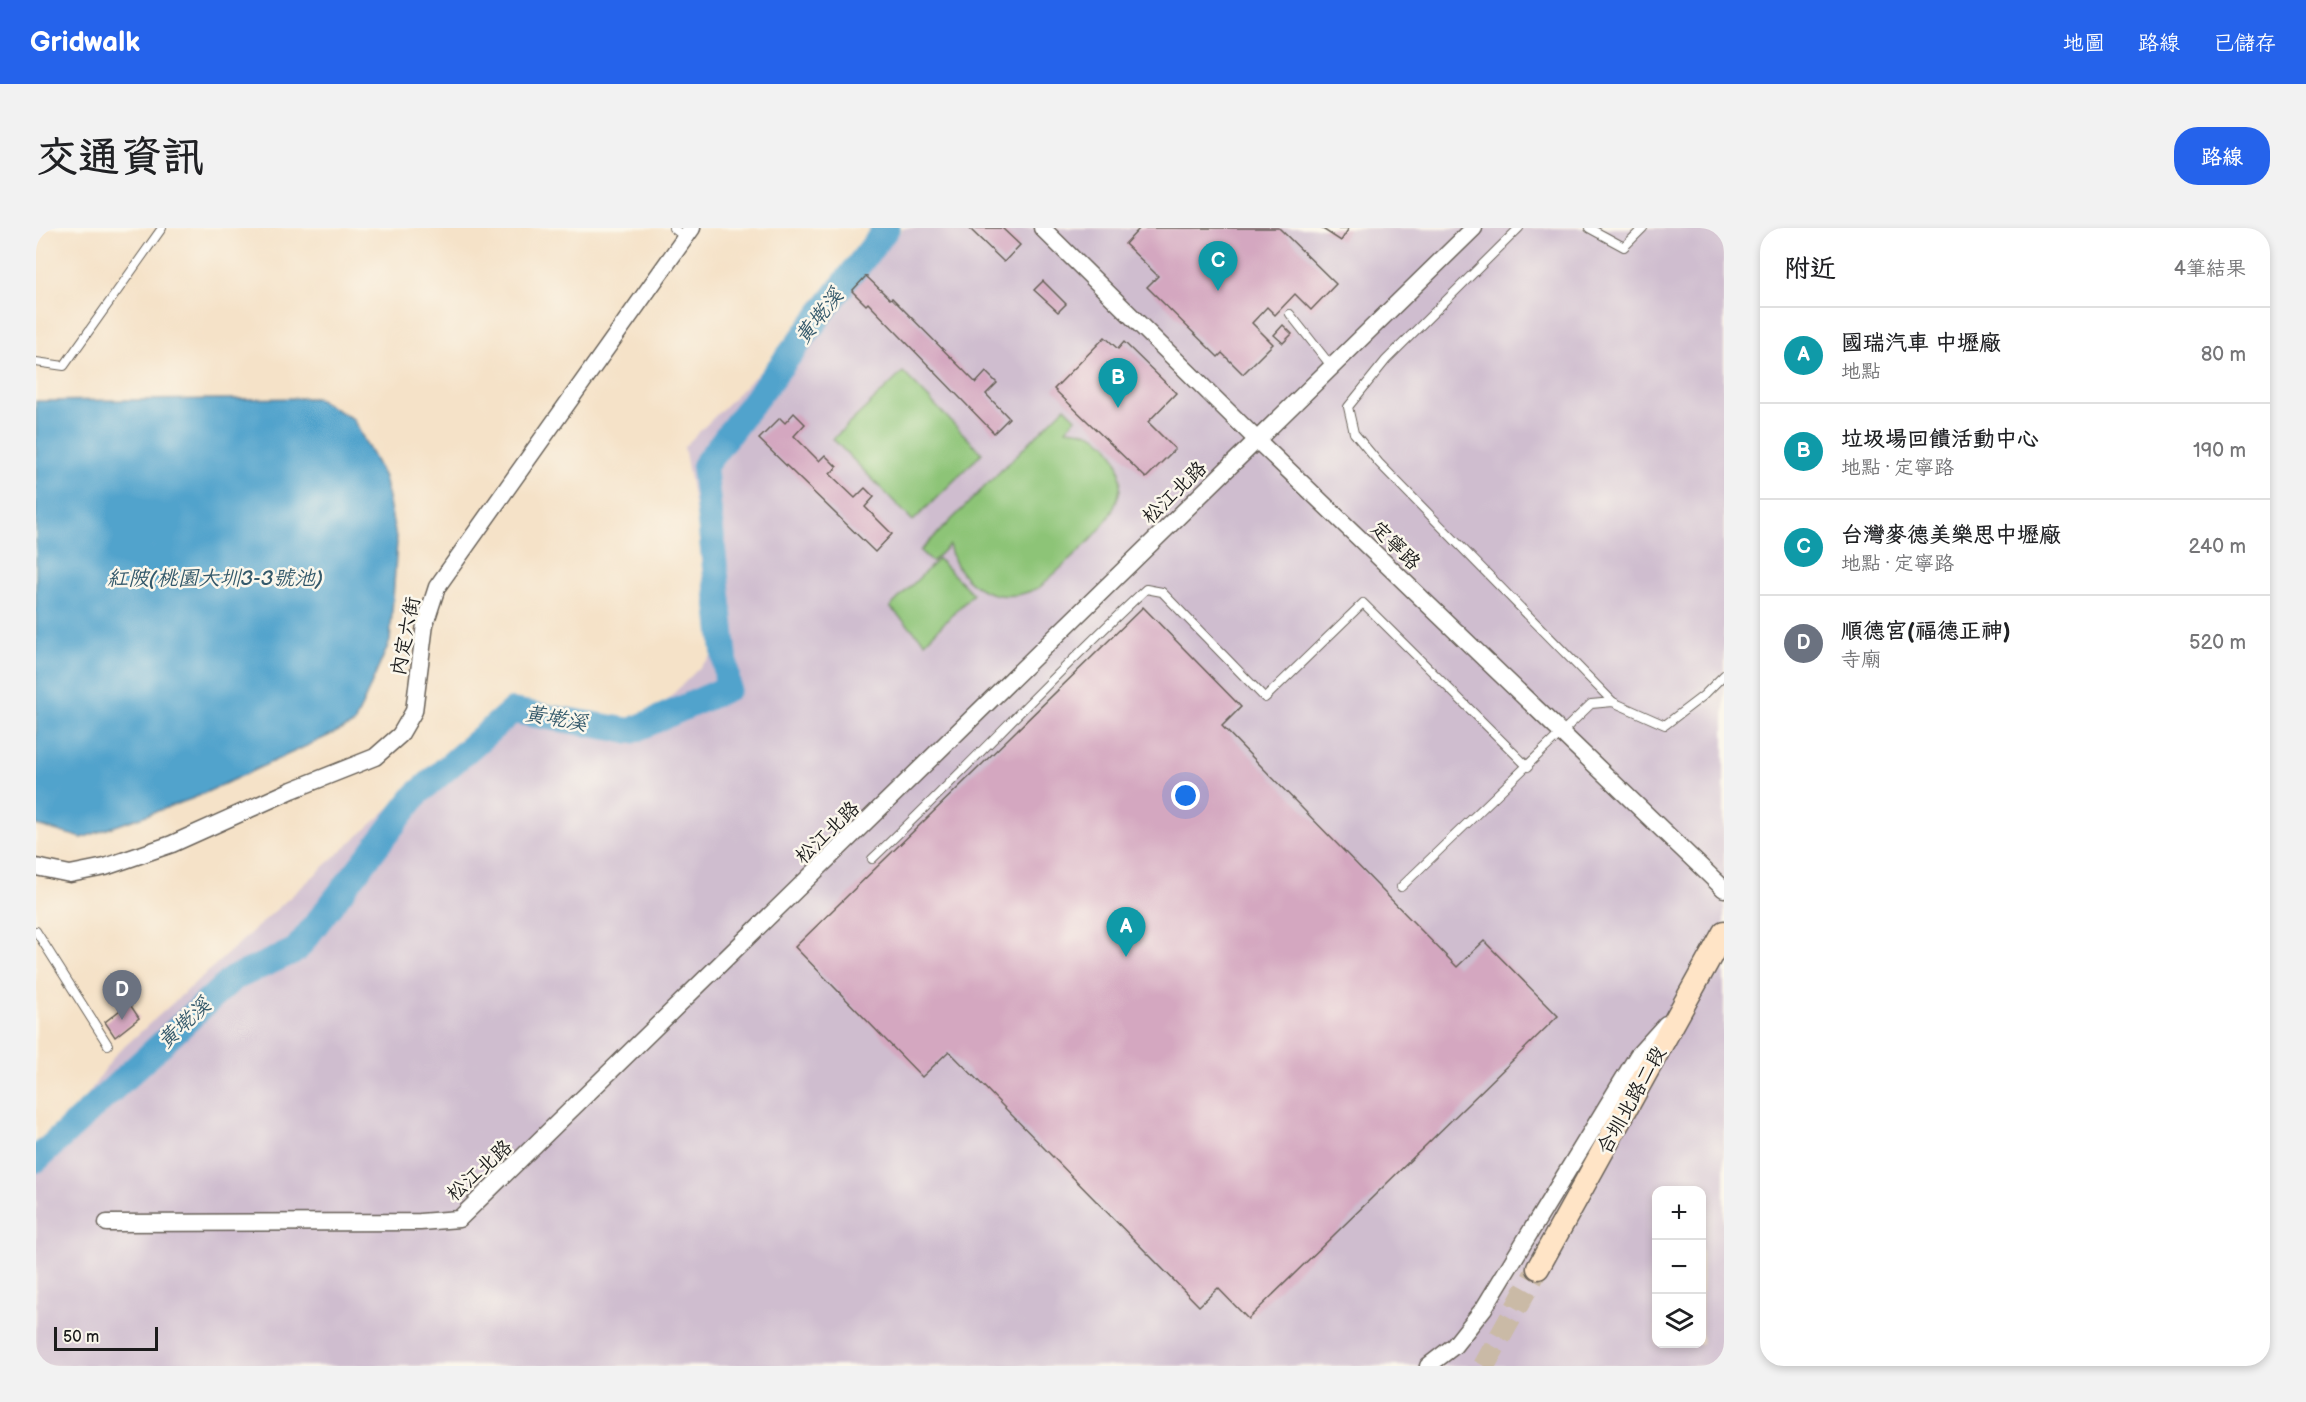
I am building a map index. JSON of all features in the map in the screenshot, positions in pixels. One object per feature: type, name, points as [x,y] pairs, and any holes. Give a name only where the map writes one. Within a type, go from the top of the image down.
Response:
[{"type":"street","name":"定寧路","points":[[1042,228],[1257,440],[1724,889]]},
{"type":"street","name":"松江北路","points":[[107,1223],[420,1222],[459,1219],[1474,228]]},
{"type":"street","name":"內定六街","points":[[36,867],[70,874],[105,867],[172,844],[292,790],[375,757],[400,735],[414,711],[425,624],[436,587],[683,231]]},
{"type":"street","name":"合圳北路二段","points":[[1538,1268],[1724,932]]},
{"type":"street","points":[[1428,1366],[1454,1346],[1484,1308],[1638,1055],[1682,1007]]},
{"type":"street","points":[[1582,1147],[1608,1124],[1618,1123]]},
{"type":"lane","points":[[36,363],[64,366],[162,228]]},
{"type":"lane","points":[[1519,228],[1386,360],[1348,407],[1354,433],[1379,463],[1613,702],[1665,725],[1703,696],[1724,675]]},
{"type":"lane","points":[[1589,228],[1624,247],[1643,228]]},
{"type":"lane","points":[[1290,314],[1332,368]]},
{"type":"lane","points":[[872,859],[929,805],[1081,649],[1146,589],[1162,592],[1265,698],[1363,603],[1528,768]]},
{"type":"lane","points":[[1401,887],[1528,768],[1591,704],[1613,702]]},
{"type":"lane","points":[[36,931],[108,1045]]},
{"type":"shaded area","points":[[904,228],[1724,228],[1724,1366],[36,1366],[36,1169],[115,1055],[488,719],[628,739],[720,647],[684,447]]},
{"type":"green space","points":[[903,372],[982,453],[913,521],[833,439]]},
{"type":"green space","points":[[1065,407],[1076,418],[1066,429],[1087,432],[1104,442],[1113,453],[1120,473],[1119,492],[1112,510],[1101,528],[1086,544],[1040,587],[1010,595],[983,590],[972,583],[954,560],[949,545],[932,562],[920,551]]},
{"type":"green space","points":[[938,559],[973,594],[925,642],[890,607]]},
{"type":"water","name":"紅陂(桃園大圳3-3號池)","points":[[316,398],[353,419],[384,477],[397,542],[390,641],[354,724],[194,798],[82,838],[36,825],[36,401]]},
{"type":"building","points":[[969,228],[1002,228],[1020,245],[1004,262]]},
{"type":"building","points":[[1140,228],[1279,228],[1336,284],[1311,310],[1295,294],[1275,315],[1267,307],[1252,323],[1273,344],[1243,374],[1222,353],[1218,357],[1147,287],[1158,276],[1125,244]]},
{"type":"building","points":[[1321,228],[1349,228],[1341,241]]},
{"type":"building","points":[[866,276],[890,299],[892,298],[976,383],[986,372],[997,383],[986,394],[1009,418],[994,433],[868,303],[866,305],[852,291]]},
{"type":"building","points":[[1043,281],[1066,304],[1058,312],[1034,290]]},
{"type":"building","points":[[1283,325],[1292,334],[1283,343],[1274,335]]},
{"type":"building","points":[[1105,337],[1118,349],[1124,342],[1176,393],[1148,422],[1175,449],[1146,478],[1054,389]]},
{"type":"building","points":[[794,413],[805,424],[794,436],[819,461],[825,455],[837,467],[830,474],[855,498],[865,488],[874,497],[865,507],[892,534],[875,552],[759,439],[780,418],[785,423]]},
{"type":"building","points":[[1143,607],[1241,707],[1222,726],[1457,967],[1484,941],[1558,1016],[1248,1319],[1218,1288],[1199,1306],[949,1051],[922,1077],[795,947]]},
{"type":"building","points":[[129,1003],[139,1018],[115,1037],[105,1022]]},
{"type":"waterway","name":"黃墘溪","points":[[36,1160],[232,979],[296,950],[416,795],[512,711],[631,731],[728,688],[704,466],[887,228]]},
{"type":"tunnel","points":[[1484,1366],[1538,1268]]},
{"type":"place","name":"台灣麥德美樂思中壢廠","points":[[1218,291]]},
{"type":"place","name":"垃圾場回饋活動中心","points":[[1118,408]]},
{"type":"place","name":"國瑞汽車 中壢廠","points":[[1126,957]]},
{"type":"place","name":"順德宮(福德正神)","points":[[122,1020]]}]
